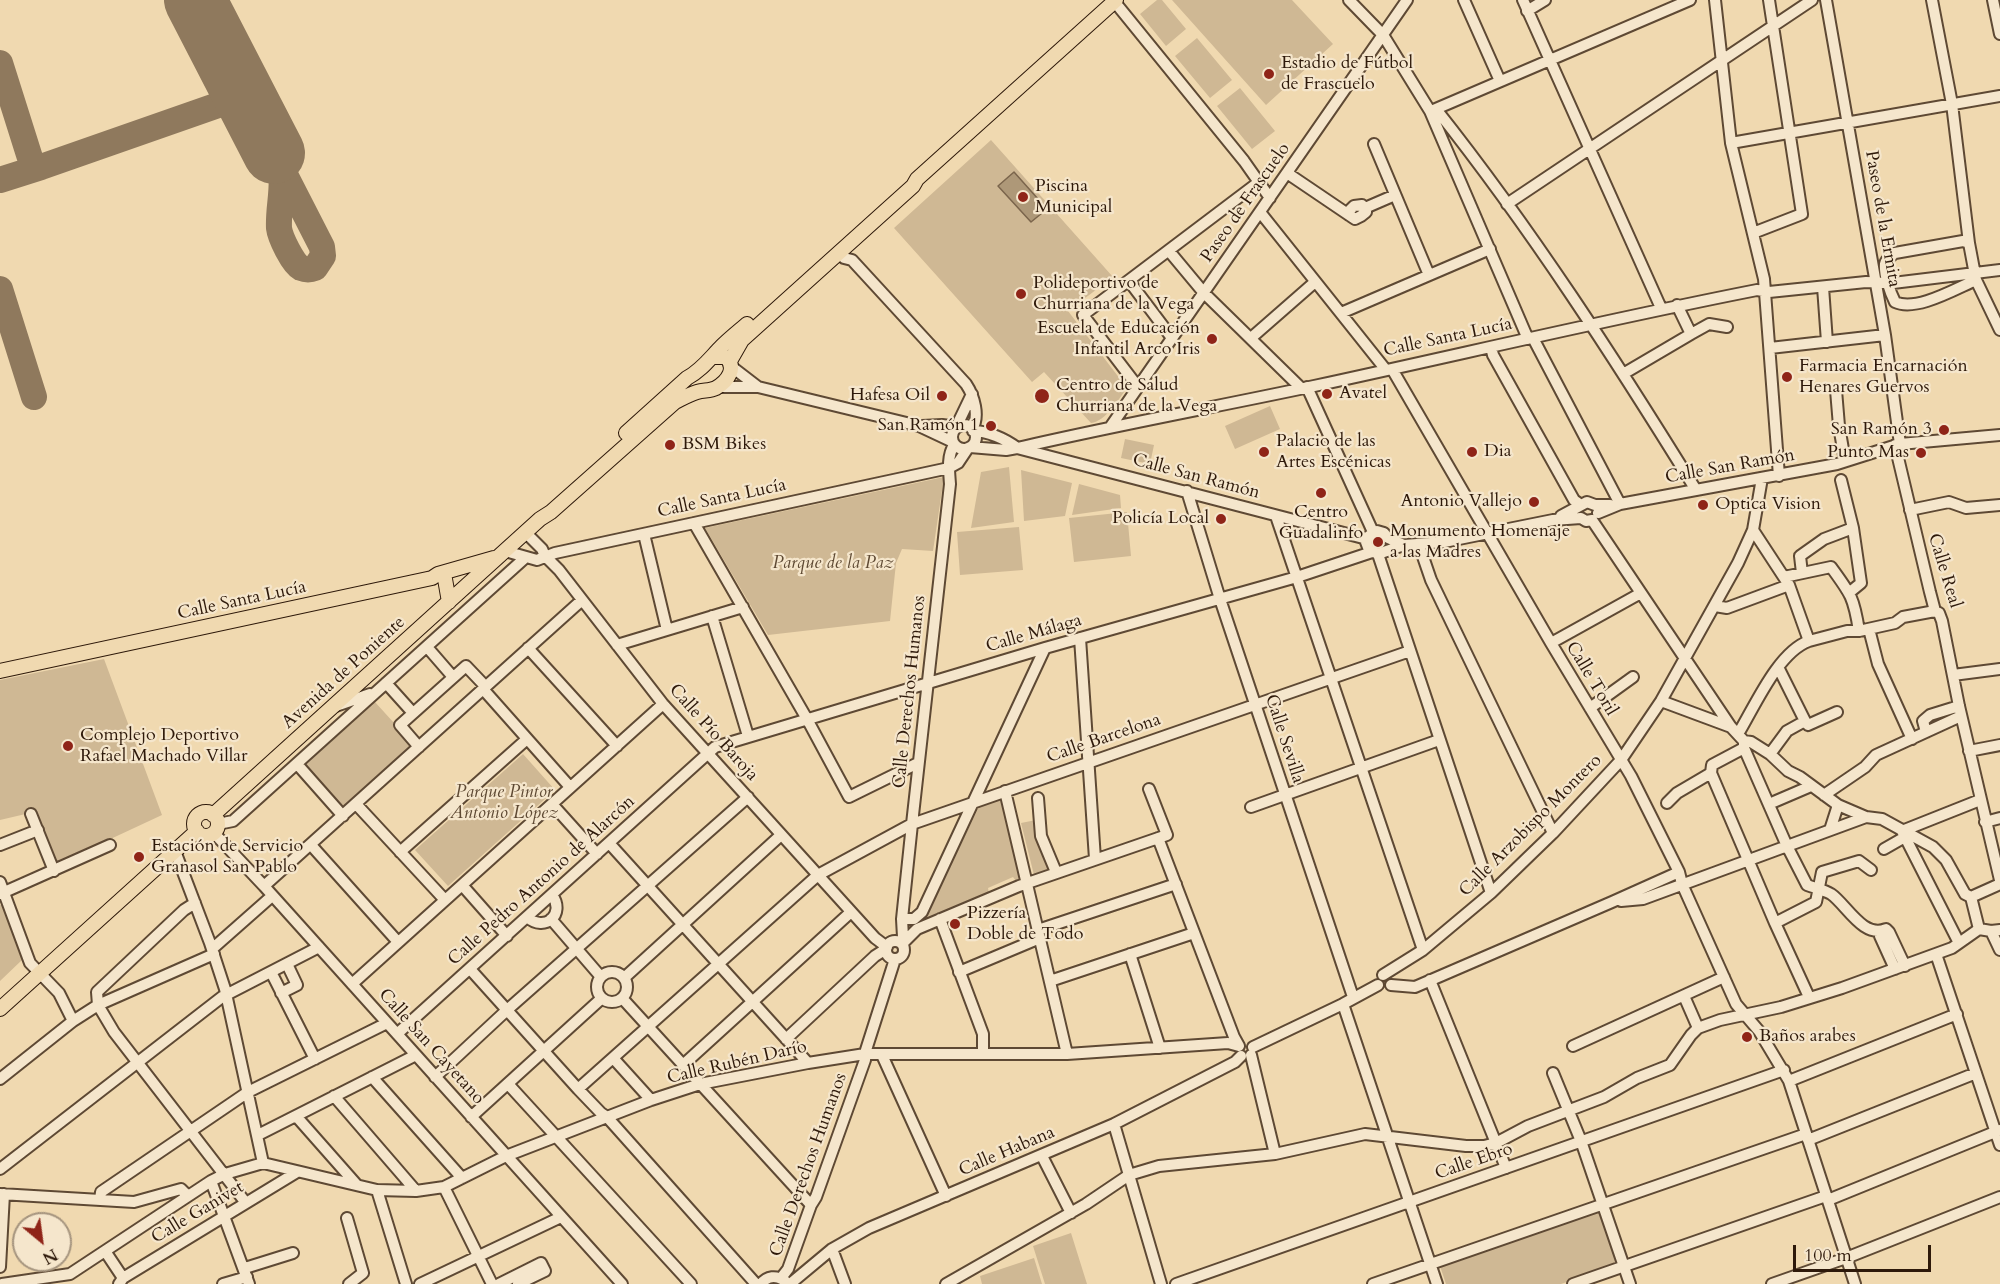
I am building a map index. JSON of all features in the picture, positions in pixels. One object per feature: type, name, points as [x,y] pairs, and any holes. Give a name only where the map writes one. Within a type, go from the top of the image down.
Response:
[{"type":"main road","points":[[540,519],[590,466],[658,404],[670,400],[724,360],[742,340],[913,186],[917,179],[1115,1]]},
{"type":"main road","points":[[696,381],[707,391],[724,381],[724,360],[720,348],[851,231],[910,182],[917,179]]},
{"type":"main road","points":[[540,519],[551,512],[696,381]]},
{"type":"main road","name":"Avenida de Poniente","points":[[215,824],[333,707],[540,519]]},
{"type":"main road","name":"Calle Santa Lucía","points":[[438,578],[438,574],[502,554]]},
{"type":"main road","points":[[438,578],[449,602]]},
{"type":"main road","name":"Calle Santa Lucía","points":[[0,671],[438,578],[469,584]]},
{"type":"main road","points":[[204,813],[215,824],[207,836],[197,831],[195,824],[197,817],[204,813]]},
{"type":"main road","points":[[0,1009],[197,831]]},
{"type":"street","points":[[1349,0],[1383,36],[1433,110],[1472,154],[1592,324],[1696,490]]},
{"type":"street","name":"Paseo de Frascuelo","points":[[1111,426],[1407,0]]},
{"type":"street","points":[[1464,0],[1500,81]]},
{"type":"street","points":[[1522,0],[1662,308]]},
{"type":"street","points":[[1527,11],[1545,0]]},
{"type":"street","points":[[1433,110],[1690,0]]},
{"type":"street","points":[[1715,0],[1731,143],[1764,279],[1779,476]]},
{"type":"street","points":[[1753,233],[1802,214],[1769,0]]},
{"type":"street","points":[[1507,204],[1812,0]]},
{"type":"street","name":"Paseo de la Ermita","points":[[1826,0],[1885,335],[1898,445]]},
{"type":"street","points":[[1932,0],[1952,104],[1974,276]]},
{"type":"street","points":[[1993,0],[2000,34]]},
{"type":"street","points":[[1115,1],[1244,160],[1270,198]]},
{"type":"street","points":[[1731,143],[2000,96]]},
{"type":"street","points":[[1433,110],[1454,165],[1531,339],[1620,504]]},
{"type":"street","points":[[1374,144],[1429,275]]},
{"type":"street","points":[[1454,165],[1472,154]]},
{"type":"street","points":[[1287,173],[1355,219],[1366,212],[1365,208],[1395,195]]},
{"type":"street","points":[[1138,387],[1083,315],[1259,182]]},
{"type":"street","name":"Calle Toril","points":[[1260,213],[1389,369],[1631,776],[1679,872],[1736,1004],[1759,1031],[1789,1081],[1855,1284]]},
{"type":"street","points":[[1968,243],[1963,241],[1895,254],[1888,258],[1885,264],[1895,302],[1902,305],[1919,304],[1974,276],[2000,270]]},
{"type":"street","points":[[1891,283],[1890,264],[1894,259],[1961,246],[1967,250],[1974,276],[2000,330]]},
{"type":"street","points":[[1341,313],[1490,249]]},
{"type":"street","points":[[1169,250],[1204,293],[1304,388],[1365,511],[1370,535],[1367,546],[1379,552],[1491,893]]},
{"type":"street","points":[[838,253],[852,260],[962,380],[972,394],[976,423],[972,430]]},
{"type":"street","name":"Calle Santa Lucía","points":[[1017,448],[1111,426],[1304,388],[1531,339],[1662,308],[1757,290],[1769,292],[1974,276]]},
{"type":"street","points":[[1129,280],[1172,338]]},
{"type":"street","points":[[1251,338],[1315,282]]},
{"type":"street","points":[[1823,287],[1827,342]]},
{"type":"street","points":[[1677,305],[1691,334]]},
{"type":"street","points":[[1623,374],[1709,324],[1727,327]]},
{"type":"street","points":[[1770,348],[1885,335]]},
{"type":"street","points":[[1491,347],[1493,355],[1574,500],[1588,511],[1739,737],[1787,846],[1807,885],[1830,893],[1859,922],[1880,932],[1900,968]]},
{"type":"street","points":[[724,360],[758,387]]},
{"type":"street","points":[[717,387],[758,387],[919,426],[954,443],[961,449],[969,447]]},
{"type":"street","points":[[1836,390],[1845,461]]},
{"type":"street","points":[[954,443],[952,436],[959,427],[959,420],[972,394]]},
{"type":"street","points":[[919,426],[966,426],[972,430],[975,439],[958,463],[949,468]]},
{"type":"street","name":"Calle San Ramón","points":[[972,430],[1011,442],[1017,448]]},
{"type":"street","name":"Calle San Ramón","points":[[1379,552],[1404,545],[1419,545],[1488,534],[1620,504],[1779,476],[1845,461],[1898,445],[2000,435]]},
{"type":"street","name":"Calle Derechos Humanos","points":[[785,1282],[811,1205],[816,1197],[866,1060],[865,1054],[895,959],[902,955],[904,950],[894,945],[903,937],[902,919],[918,764],[950,484],[951,450],[954,443]]},
{"type":"street","name":"Calle Real","points":[[1898,445],[1910,510],[1935,611],[1939,613],[1942,621],[1960,711],[2000,882],[1971,897]]},
{"type":"street","name":"Calle San Ramón","points":[[969,447],[1006,450],[1017,448],[1276,516],[1370,535]]},
{"type":"street","name":"Calle Santa Lucía","points":[[502,554],[537,560],[544,556],[949,468]]},
{"type":"street","name":"Calle Arzobispo Montero","points":[[1380,980],[1423,950],[1491,893],[1553,833],[1621,760],[1661,701],[1715,606],[1753,530],[1762,478]]},
{"type":"street","points":[[1841,480],[1861,583],[1850,592]]},
{"type":"street","name":"Calle Sevilla","points":[[1187,491],[1220,599],[1353,997]]},
{"type":"street","points":[[1910,510],[1949,501],[1966,508],[2000,505]]},
{"type":"street","points":[[1276,516],[1423,950]]},
{"type":"street","points":[[694,523],[849,796],[918,764]]},
{"type":"street","points":[[1802,573],[1800,556],[1824,539],[1852,528]]},
{"type":"street","points":[[1753,530],[1786,581],[1809,641]]},
{"type":"street","name":"Calle Pío Baroja","points":[[526,532],[542,549],[544,556],[559,570],[663,704],[875,938],[894,945],[890,957],[895,959]]},
{"type":"street","points":[[1370,535],[1384,533],[1388,538],[1388,546],[1379,552]]},
{"type":"street","points":[[644,534],[667,630]]},
{"type":"street","name":"Calle San Ramón","points":[[1388,538],[1404,545]]},
{"type":"street","points":[[1419,545],[1431,580],[1553,833]]},
{"type":"street","name":"Calle Málaga","points":[[708,753],[715,747],[748,736],[928,682],[1379,552]]},
{"type":"street","name":"Avenida de Poniente","points":[[215,824],[233,821],[526,557]]},
{"type":"street","points":[[1715,606],[1727,608],[1802,573],[1831,567],[1850,592],[1878,664],[1912,739]]},
{"type":"street","points":[[1551,644],[1641,593]]},
{"type":"street","points":[[264,886],[582,600]]},
{"type":"street","points":[[617,645],[742,607]]},
{"type":"street","points":[[1809,997],[1711,773],[1712,765],[1739,737],[1778,668],[1798,645],[1847,631],[1896,623],[1903,617],[1935,611]]},
{"type":"street","points":[[712,616],[748,736]]},
{"type":"street","points":[[1080,638],[1095,859]]},
{"type":"street","name":"Avenida de Poniente","points":[[427,647],[453,677]]},
{"type":"street","points":[[528,648],[616,746]]},
{"type":"street","points":[[902,919],[914,919],[921,912],[1045,648]]},
{"type":"street","name":"Calle Barcelona","points":[[578,1089],[818,875],[912,824],[1410,651]]},
{"type":"street","points":[[419,747],[400,725],[466,666],[570,787]]},
{"type":"street","points":[[1778,668],[1808,725],[1837,712]]},
{"type":"street","points":[[1953,675],[2000,669]]},
{"type":"street","points":[[1590,708],[1633,676]]},
{"type":"street","name":"Avenida de Poniente","points":[[386,683],[414,713]]},
{"type":"street","points":[[333,707],[376,692]]},
{"type":"street","points":[[1661,701],[1752,742],[1770,754],[1788,771],[1838,805],[1866,818],[1882,819],[1904,834],[1919,838],[1933,847],[1946,860],[1965,894],[1971,897],[1979,929]]},
{"type":"street","points":[[352,984],[663,704]]},
{"type":"street","points":[[1824,795],[1865,767],[1876,755],[1926,732],[1923,721],[1930,715],[1960,711]]},
{"type":"street","points":[[1770,754],[1787,731],[1805,721]]},
{"type":"street","points":[[400,852],[527,739]]},
{"type":"street","points":[[1251,807],[1439,740]]},
{"type":"street","points":[[1969,751],[2000,745]]},
{"type":"street","name":"Calle Pedro Antonio de Alarcón","points":[[397,1034],[708,753]]},
{"type":"street","points":[[297,764],[343,816]]},
{"type":"street","points":[[1667,802],[1677,793],[1711,773]]},
{"type":"street","points":[[1769,804],[1811,786]]},
{"type":"street","points":[[786,1039],[875,956],[917,929],[1027,883],[1167,835],[1149,789]]},
{"type":"street","points":[[1005,791],[1067,1054]]},
{"type":"street","points":[[435,1077],[507,1010],[748,797]]},
{"type":"street","points":[[1038,798],[1041,836],[1056,873]]},
{"type":"street","points":[[1884,849],[1904,834],[1980,800]]},
{"type":"street","points":[[356,804],[445,900]]},
{"type":"street","points":[[552,804],[597,854]]},
{"type":"street","points":[[1830,830],[1838,805]]},
{"type":"street","points":[[32,814],[54,871]]},
{"type":"street","points":[[1612,902],[1643,898],[1866,818]]},
{"type":"street","points":[[1985,822],[2000,818]]},
{"type":"street","name":"Calle San Cayetano","points":[[215,824],[272,896],[622,1284]]},
{"type":"street","points":[[0,845],[38,831]]},
{"type":"street","points":[[1904,834],[1959,943]]},
{"type":"street","points":[[624,978],[781,835]]},
{"type":"street","points":[[1158,838],[1234,1037],[1246,1051],[1275,1154]]},
{"type":"street","points":[[609,843],[808,1063]]},
{"type":"street","points":[[73,1021],[59,993],[30,963],[1,889],[54,871],[110,845]]},
{"type":"street","points":[[311,845],[398,942]]},
{"type":"street","points":[[2,1284],[70,1274],[212,1181],[225,1174],[263,1163],[227,995],[175,851]]},
{"type":"street","points":[[1775,923],[1816,902],[1822,872],[1859,861],[1871,870]]},
{"type":"street","points":[[1380,980],[1383,990],[1391,985],[1415,987],[1679,872]]},
{"type":"street","points":[[959,972],[1039,934],[1176,884]]},
{"type":"street","points":[[462,885],[507,936]]},
{"type":"street","points":[[527,917],[537,923],[551,920],[556,913],[557,906],[552,895]]},
{"type":"street","points":[[0,1079],[73,1021],[98,1005],[213,952],[272,896]]},
{"type":"street","points":[[195,903],[184,910],[97,992],[98,1005],[114,1032],[246,1203]]},
{"type":"street","points":[[683,1065],[851,912]]},
{"type":"street","points":[[940,919],[983,1034],[983,1054]]},
{"type":"street","points":[[551,920],[602,977]]},
{"type":"street","points":[[946,1284],[1071,1213],[1129,1175],[1159,1166],[1275,1154],[1365,1134],[1466,1146],[1496,1143],[1528,1126],[1604,1097],[1637,1078],[1670,1065],[1690,1035],[1698,1028],[1720,1020],[1782,1006],[1900,968],[1959,943],[1979,929],[1996,931],[2000,950]]},
{"type":"street","points":[[1050,981],[1194,933]]},
{"type":"street","points":[[0,1169],[227,995],[319,947]]},
{"type":"street","points":[[1130,954],[1160,1048]]},
{"type":"street","points":[[1936,954],[1998,1131],[2000,1145]]},
{"type":"street","points":[[281,993],[297,985],[287,964]]},
{"type":"street","points":[[470,969],[578,1089],[607,1117],[756,1284]]},
{"type":"street","points":[[271,972],[315,1059]]},
{"type":"street","points":[[616,973],[624,978],[627,986],[622,998],[610,1002],[602,998],[597,990],[602,977],[616,973]]},
{"type":"street","points":[[1573,1046],[1724,977]]},
{"type":"street","name":"Calle Habana","points":[[785,1282],[832,1249],[869,1228],[1114,1124],[1235,1062],[1246,1051],[1343,1004],[1380,980]]},
{"type":"street","points":[[1430,980],[1506,1168]]},
{"type":"street","points":[[1683,996],[1698,1028]]},
{"type":"street","points":[[471,1117],[602,998]]},
{"type":"street","points":[[622,998],[811,1205]]},
{"type":"street","points":[[1343,1004],[1437,1284]]},
{"type":"street","points":[[1789,1081],[1956,1014]]},
{"type":"street","points":[[100,1200],[101,1192],[248,1092],[387,1023]]},
{"type":"street","name":"Calle Rubén Darío","points":[[263,1163],[377,1190],[416,1191],[444,1186],[506,1156],[556,1136],[700,1084],[808,1063],[865,1054],[1067,1054],[1228,1043],[1246,1051]]},
{"type":"street","points":[[258,1135],[416,1055]]},
{"type":"street","points":[[882,1055],[946,1196]]},
{"type":"street","points":[[613,1058],[651,1100]]},
{"type":"street","name":"Calle Ebro","points":[[1176,1284],[1784,1070]]},
{"type":"street","points":[[1553,1073],[1581,1141],[1630,1284]]},
{"type":"street","points":[[1373,1284],[1602,1204],[1807,1137],[1976,1073]]},
{"type":"street","points":[[372,1077],[462,1178]]},
{"type":"street","points":[[508,1084],[691,1284]]},
{"type":"street","points":[[334,1096],[416,1191]]},
{"type":"street","points":[[296,1116],[356,1185]]},
{"type":"street","points":[[1114,1124],[1161,1284]]},
{"type":"street","points":[[1573,1284],[1827,1198],[1998,1131]]},
{"type":"street","points":[[1042,1156],[1071,1213]]},
{"type":"street","name":"Calle Ganivet","points":[[121,1281],[297,1172]]},
{"type":"street","points":[[212,1181],[247,1276]]},
{"type":"street","points":[[444,1186],[492,1284]]},
{"type":"street","points":[[0,1267],[2,1194],[134,1202],[181,1189],[188,1196]]},
{"type":"street","points":[[377,1190],[406,1284]]},
{"type":"street","points":[[1772,1284],[1846,1258],[2000,1197]]},
{"type":"street","points":[[420,1284],[561,1217]]},
{"type":"street","points":[[347,1218],[363,1273],[349,1284]]},
{"type":"street","points":[[832,1249],[845,1284]]},
{"type":"street","points":[[105,1251],[121,1281]]},
{"type":"street","points":[[223,1284],[247,1276],[293,1253]]},
{"type":"street","points":[[499,1284],[541,1263],[544,1271],[518,1284]]},
{"type":"street","points":[[761,1284],[772,1276],[785,1282]]},
{"type":"green space","points":[[1157,0],[1162,0],[1186,29],[1166,46],[1140,14]]},
{"type":"green space","name":"Estadio de Fútbol de Frascuelo","points":[[1172,0],[1292,0],[1333,44],[1266,105]]},
{"type":"green space","points":[[1197,38],[1232,80],[1210,98],[1175,56]]},
{"type":"green space","points":[[1240,88],[1275,131],[1252,149],[1217,106]]},
{"type":"green space","name":"Polideportivo de Churriana de la Vega","points":[[991,140],[1113,277],[1068,311],[1127,388],[1102,418],[1091,423],[1044,372],[1032,382],[894,228]]},
{"type":"green space","points":[[1270,406],[1280,429],[1235,449],[1225,426]]},
{"type":"green space","points":[[1125,439],[1154,445],[1150,464],[1121,458]]},
{"type":"green space","points":[[1009,467],[1014,522],[971,528],[981,472]]},
{"type":"green space","points":[[1021,470],[1072,483],[1065,516],[1024,521]]},
{"type":"green space","name":"Parque de la Paz","points":[[944,477],[933,551],[902,549],[896,563],[890,621],[768,635],[705,528]]},
{"type":"green space","points":[[1079,484],[1120,495],[1121,508],[1072,515]]},
{"type":"green space","points":[[1127,512],[1131,556],[1074,562],[1069,518]]},
{"type":"green space","points":[[1019,527],[1023,570],[960,575],[957,532]]},
{"type":"green space","name":"Complejo Deportivo Rafael Machado Villar","points":[[104,659],[162,815],[59,863],[53,860],[34,812],[0,820],[0,680]]},
{"type":"green space","points":[[375,702],[413,744],[342,807],[304,766]]},
{"type":"green space","name":"Parque Pintor Antonio López","points":[[523,754],[555,790],[448,886],[415,850]]},
{"type":"green space","points":[[1001,799],[1020,879],[1016,881],[1013,877],[988,888],[989,893],[922,922],[980,805]]},
{"type":"green space","points":[[1036,820],[1051,869],[1034,875],[1021,823]]},
{"type":"green space","points":[[0,905],[2,905],[22,960],[0,981]]},
{"type":"green space","points":[[1600,1210],[1619,1264],[1561,1284],[1446,1284],[1440,1266]]},
{"type":"green space","points":[[1071,1233],[1087,1284],[1045,1284],[1033,1246]]},
{"type":"green space","points":[[1034,1258],[1042,1284],[982,1284],[980,1276]]},
{"type":"shaded area","name":"Piscina Municipal","points":[[1014,172],[1047,209],[1031,222],[998,186]]},
{"type":"taxiway","points":[[0,63],[31,161],[34,165],[41,167],[244,96]]},
{"type":"taxiway","points":[[0,180],[41,167]]},
{"type":"taxiway","points":[[281,167],[322,247],[323,256],[313,269],[308,270],[298,266],[287,250],[280,232],[281,167]]},
{"type":"taxiway","points":[[0,289],[34,397]]},
{"type":"runway","points":[[195,0],[274,153]]},
{"type":"place","name":"Estadio de Fútbol de Frascuelo","points":[[1269,74]]},
{"type":"place","name":"Piscina Municipal","points":[[1023,197]]},
{"type":"place","name":"Polideportivo de Churriana de la Vega","points":[[1021,294]]},
{"type":"place","name":"Escuela de Educación Infantil Arco Iris","points":[[1212,339]]},
{"type":"place","name":"Farmacia Encarnación Henares Guervos","points":[[1787,377]]},
{"type":"place","name":"Avatel","points":[[1327,394]]},
{"type":"place","name":"Hafesa Oil","points":[[942,396]]},
{"type":"place","name":"Centro de Salud Churriana de la Vega","points":[[1042,396]]},
{"type":"place","name":"San Ramón 1","points":[[991,426]]},
{"type":"place","name":"San Ramón 3","points":[[1944,430]]},
{"type":"place","name":"BSM Bikes","points":[[670,445]]},
{"type":"place","name":"Palacio de las Artes Escénicas","points":[[1264,452]]},
{"type":"place","name":"Dia","points":[[1472,452]]},
{"type":"place","name":"Punto Mas","points":[[1921,453]]},
{"type":"place","name":"Centro Guadalinfo","points":[[1321,493]]},
{"type":"place","name":"Antonio Vallejo","points":[[1534,502]]},
{"type":"place","name":"Optica Vision","points":[[1703,505]]},
{"type":"place","name":"Policía Local","points":[[1221,519]]},
{"type":"place","name":"Monumento Homenaje a las Madres","points":[[1378,542]]},
{"type":"place","name":"Complejo Deportivo Rafael Machado Villar","points":[[68,746]]},
{"type":"place","name":"Estación de Servicio Granasol San Pablo","points":[[139,857]]},
{"type":"place","name":"Pizzería Doble de Todo","points":[[955,924]]},
{"type":"place","name":"Baños arabes","points":[[1747,1037]]}]
